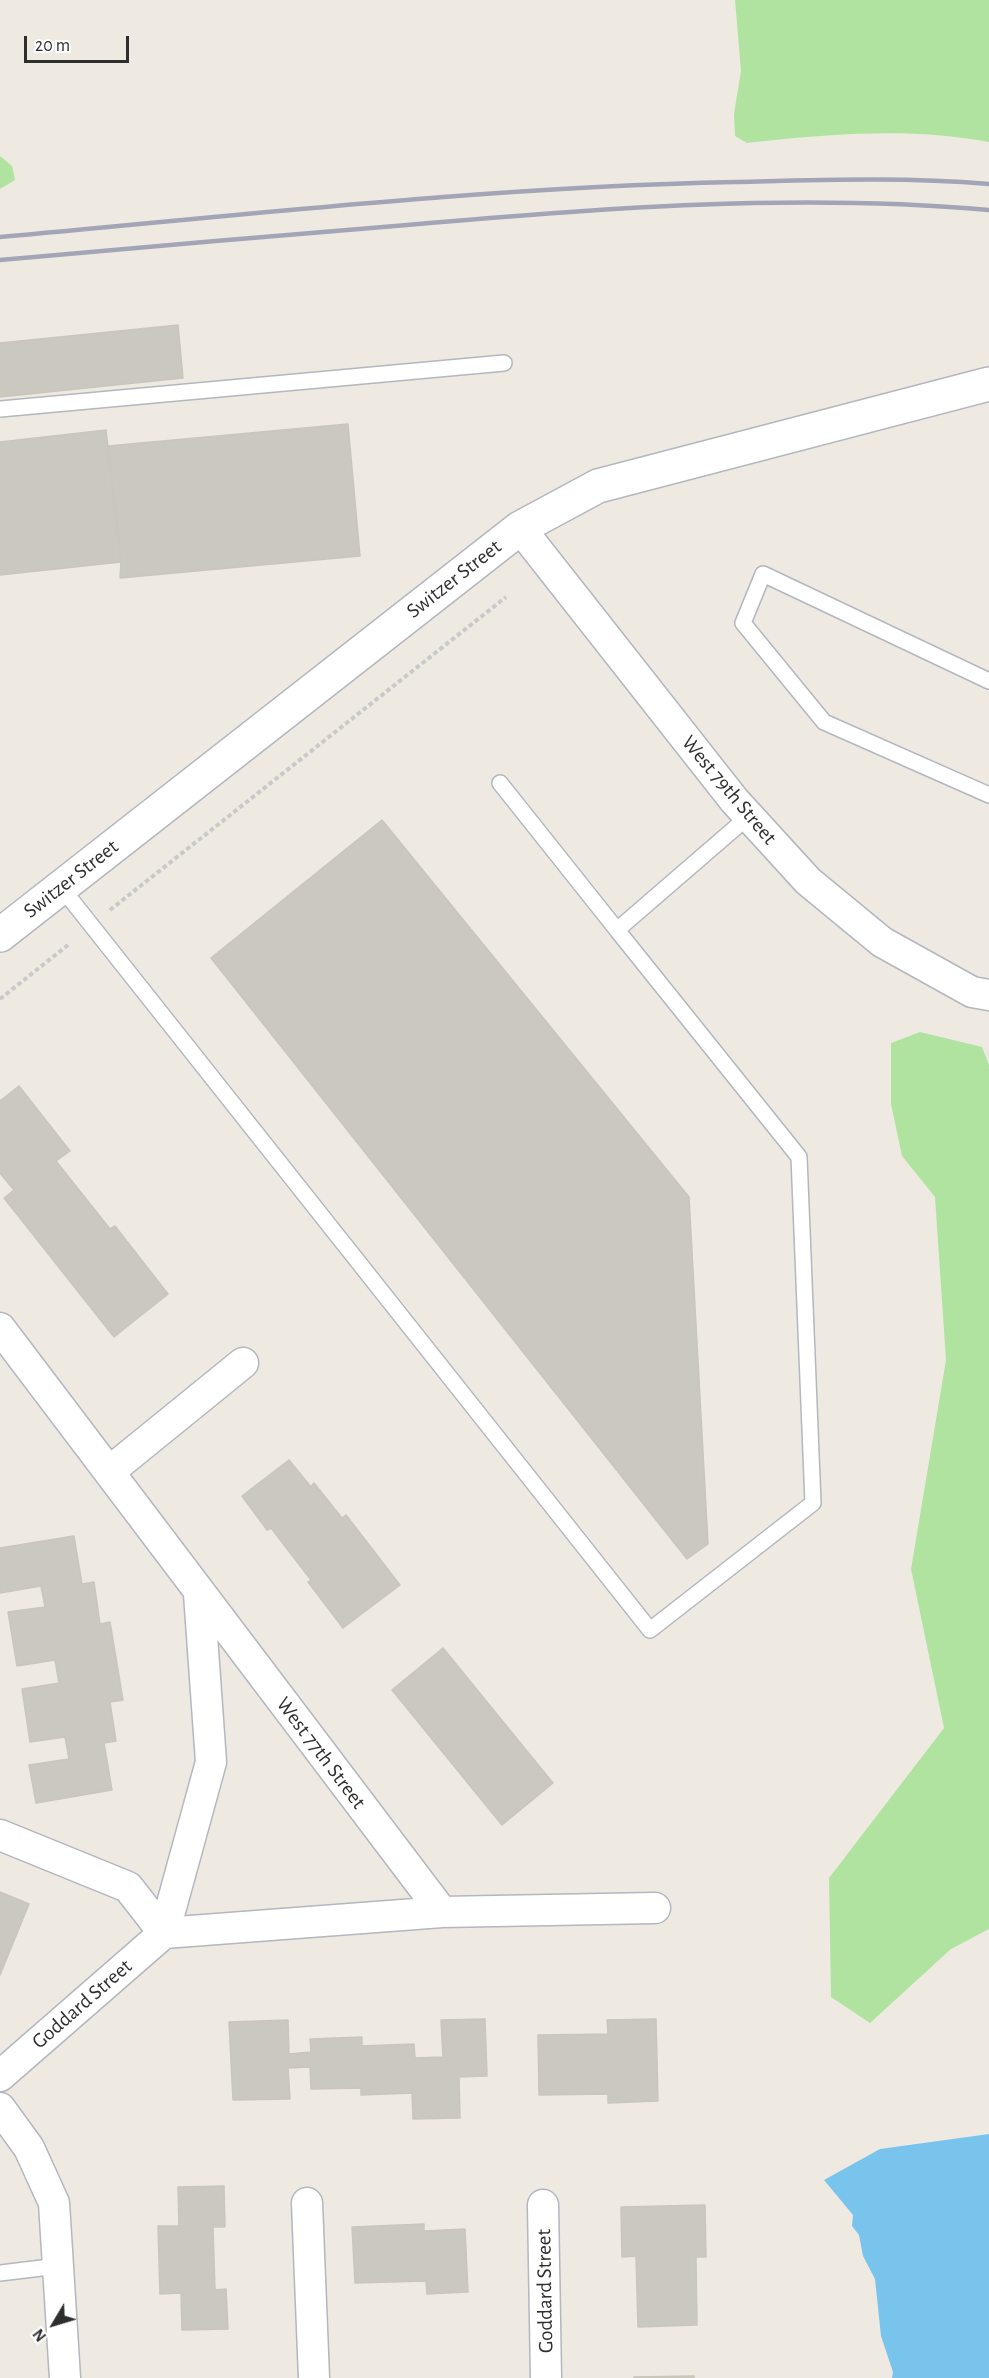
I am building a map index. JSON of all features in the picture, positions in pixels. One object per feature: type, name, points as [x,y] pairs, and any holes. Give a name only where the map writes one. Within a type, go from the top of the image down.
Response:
[{"type":"street","name":"Switzer Street","points":[[0,935],[520,528],[598,486],[989,384]]},
{"type":"street","name":"West 79th Street","points":[[520,528],[749,816],[808,881],[882,942],[972,992],[989,995]]},
{"type":"street","name":"West 77th Street","points":[[0,1328],[110,1471],[199,1594],[442,1912]]},
{"type":"street","points":[[110,1471],[243,1363]]},
{"type":"street","points":[[164,1933],[211,1762],[199,1594]]},
{"type":"street","points":[[0,1834],[128,1887],[164,1933]]},
{"type":"street","points":[[164,1933],[442,1912],[655,1908]]},
{"type":"street","name":"Goddard Street","points":[[0,2076],[164,1933]]},
{"type":"street","points":[[0,2108],[28,2148],[54,2203],[65,2378]]},
{"type":"street","points":[[307,2203],[314,2378]]},
{"type":"street","name":"Goddard Street","points":[[538,2378],[546,2378],[543,2205]]},
{"type":"lane","points":[[0,409],[504,363]]},
{"type":"lane","points":[[989,681],[763,574],[742,623],[824,722],[989,795]]},
{"type":"lane","points":[[61,887],[650,1630],[813,1503],[799,1157],[500,783]]},
{"type":"lane","points":[[617,930],[749,816]]},
{"type":"lane","points":[[0,2273],[58,2266]]},
{"type":"path","points":[[103,916],[506,597]]},
{"type":"path","points":[[0,999],[68,945]]},
{"type":"green space","points":[[735,0],[989,0],[989,142],[959,137],[898,133],[838,135],[747,143],[735,136],[734,114],[741,71]]},
{"type":"green space","points":[[0,156],[12,166],[15,180],[0,189]]},
{"type":"green space","points":[[920,1032],[982,1047],[989,1065],[989,1929],[951,1949],[870,2023],[831,1997],[829,1878],[944,1728],[911,1569],[946,1360],[935,1197],[902,1156],[891,1104],[891,1043]]},
{"type":"water","points":[[989,2134],[989,2378],[892,2378],[893,2372],[881,2336],[875,2279],[863,2256],[859,2235],[852,2226],[853,2215],[824,2180],[880,2149]]},
{"type":"building","points":[[178,325],[183,378],[0,397],[0,343]]},
{"type":"building","points":[[348,424],[360,556],[120,578],[121,562],[108,446]]},
{"type":"building","points":[[106,430],[121,562],[0,575],[0,442]]},
{"type":"building","points":[[382,820],[689,1197],[708,1544],[687,1559],[211,958]]},
{"type":"building","points":[[19,1086],[70,1151],[56,1161],[110,1229],[115,1226],[168,1294],[114,1337],[4,1198],[14,1190],[0,1173],[0,1101]]},
{"type":"building","points":[[289,1460],[311,1487],[314,1483],[342,1518],[346,1515],[400,1585],[343,1628],[308,1582],[311,1580],[271,1528],[267,1530],[242,1496]]},
{"type":"building","points":[[74,1536],[82,1584],[94,1582],[100,1624],[110,1622],[123,1700],[110,1702],[116,1741],[104,1743],[112,1790],[36,1803],[29,1765],[69,1759],[65,1737],[30,1742],[22,1689],[59,1683],[55,1660],[17,1666],[8,1612],[45,1607],[41,1586],[0,1593],[0,1548]]},
{"type":"building","points":[[443,1648],[553,1783],[502,1825],[392,1690]]},
{"type":"building","points":[[0,1892],[29,1904],[0,1975]]},
{"type":"building","points":[[485,2019],[487,2076],[459,2077],[460,2118],[413,2119],[412,2093],[361,2095],[361,2088],[311,2089],[310,2067],[288,2068],[290,2099],[233,2100],[229,2022],[288,2020],[289,2054],[311,2052],[310,2039],[362,2037],[362,2046],[414,2044],[415,2058],[443,2057],[441,2020]]},
{"type":"building","points":[[656,2019],[658,2101],[608,2103],[608,2094],[539,2095],[538,2035],[608,2034],[607,2020]]},
{"type":"building","points":[[224,2186],[225,2227],[213,2227],[215,2290],[226,2289],[228,2329],[182,2330],[181,2293],[160,2294],[158,2226],[179,2226],[178,2187]]},
{"type":"building","points":[[705,2205],[706,2257],[696,2257],[697,2325],[638,2327],[636,2256],[622,2257],[621,2207]]},
{"type":"building","points":[[424,2224],[424,2231],[465,2229],[468,2292],[427,2294],[426,2281],[355,2283],[352,2227]]},
{"type":"building","points":[[694,2376],[694,2378],[634,2378],[634,2377]]},
{"type":"railway","points":[[0,237],[367,203],[643,185],[831,180],[926,180],[989,184]]},
{"type":"railway","points":[[0,260],[625,208],[844,203],[989,210]]}]
